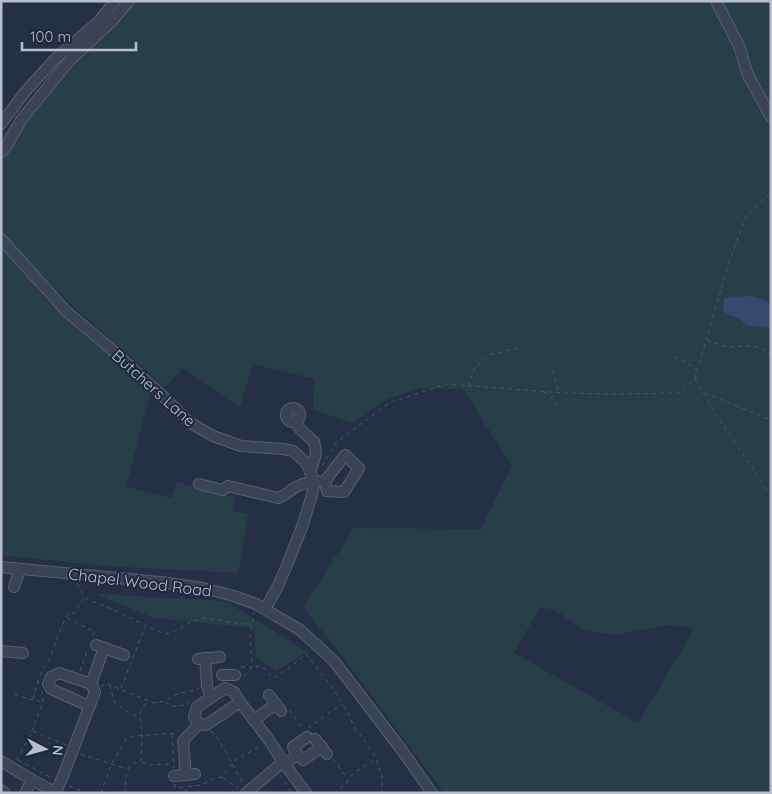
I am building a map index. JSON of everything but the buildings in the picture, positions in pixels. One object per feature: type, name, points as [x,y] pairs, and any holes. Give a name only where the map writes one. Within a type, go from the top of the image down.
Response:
[{"type":"street","points":[[1,124],[25,92],[55,59],[99,21],[115,1]]},
{"type":"street","points":[[1,152],[6,147],[21,120],[70,60],[112,22],[128,1]]},
{"type":"street","points":[[716,1],[739,46],[748,75],[771,117]]},
{"type":"street","name":"Butchers Lane","points":[[1,239],[66,311],[166,399],[189,422],[213,436],[241,446],[293,451],[303,460],[316,478]]},
{"type":"street","points":[[261,607],[278,586],[290,558],[302,527],[316,478],[314,442],[299,428],[296,421]]},
{"type":"street","points":[[198,484],[223,490],[228,486],[278,498],[316,478]]},
{"type":"street","name":"Chapel Wood Road","points":[[1,567],[160,582],[203,588],[234,596],[261,607],[300,630],[334,661],[432,793]]},
{"type":"street","points":[[14,587],[20,569]]},
{"type":"street","points":[[1,761],[32,780],[58,789],[89,706],[93,688],[96,643],[124,655]]},
{"type":"street","points":[[1,651],[23,653]]},
{"type":"street","points":[[211,697],[206,686],[201,659],[220,657]]},
{"type":"street","points":[[89,706],[50,689],[48,684],[51,676],[59,673],[77,679],[93,688]]},
{"type":"street","points":[[202,725],[194,716],[197,707],[225,688],[230,673]]},
{"type":"street","points":[[225,688],[234,692],[269,740],[281,765],[306,793]]},
{"type":"street","points":[[254,720],[282,709],[269,696]]},
{"type":"street","points":[[174,776],[190,774],[184,741],[190,732],[240,702]]},
{"type":"street","points":[[318,744],[303,760],[293,747],[318,744]]},
{"type":"street","points":[[248,791],[281,765],[298,755]]},
{"type":"street","points":[[25,793],[32,780]]},
{"type":"street","points":[[1,790],[5,793]]},
{"type":"path","points":[[316,478],[337,442],[389,403],[446,384],[558,392],[613,394],[681,393],[694,378],[697,370],[728,265],[746,216],[771,192]]},
{"type":"path","points":[[706,340],[726,347],[758,347],[771,354]]},
{"type":"path","points":[[468,386],[474,370],[488,355],[518,348]]},
{"type":"path","points":[[674,357],[687,362],[697,370]]},
{"type":"path","points":[[553,370],[558,392]]},
{"type":"path","points":[[694,378],[717,416],[771,496]]},
{"type":"path","points":[[542,391],[550,396],[561,409]]},
{"type":"path","points":[[704,393],[771,420]]},
{"type":"path","points":[[74,574],[84,598],[166,634],[193,621],[205,618],[251,624]]},
{"type":"path","points":[[33,700],[38,680],[50,659],[66,617],[68,614],[74,613],[84,598]]},
{"type":"path","points":[[252,667],[251,624],[261,607]]},
{"type":"path","points":[[66,617],[95,632],[96,643],[77,679]]},
{"type":"path","points":[[230,673],[262,666],[273,678],[288,669],[306,654],[332,687],[356,730],[364,738],[376,758],[383,780],[381,793]]},
{"type":"path","points":[[38,680],[43,695],[43,702],[32,731],[17,760],[58,789],[86,793]]},
{"type":"path","points":[[93,688],[106,683],[154,703],[164,702],[177,694],[201,689],[197,695]]},
{"type":"path","points":[[110,685],[114,702],[139,717]]},
{"type":"path","points":[[14,694],[43,702]]},
{"type":"path","points":[[164,702],[170,706],[177,707],[194,700]]},
{"type":"path","points":[[141,761],[142,736],[139,717],[143,706],[148,701]]},
{"type":"path","points":[[282,709],[304,731],[342,704]]},
{"type":"path","points":[[202,725],[217,737],[248,791]]},
{"type":"path","points":[[32,731],[111,765],[128,770]]},
{"type":"path","points":[[101,793],[111,765],[126,739],[134,736],[190,732]]},
{"type":"path","points":[[172,734],[175,788],[201,785],[222,777],[236,760],[269,740]]},
{"type":"path","points":[[318,744],[348,778]]},
{"type":"path","points":[[334,793],[347,783],[348,778],[376,758]]},
{"type":"path","points":[[124,793],[126,775],[131,764],[141,761],[148,765],[173,764]]},
{"type":"path","points":[[281,765],[291,793]]},
{"type":"path","points":[[222,777],[237,788],[242,782]]},
{"type":"path","points":[[186,787],[186,793]]},
{"type":"green space","points":[[121,1],[771,1],[771,793],[444,793],[339,652],[303,607],[354,528],[481,529],[512,466],[463,389],[419,388],[383,401],[352,423],[313,409],[314,379],[253,364],[240,407],[183,368],[165,387],[76,309],[1,234],[1,138],[36,91]],"holes":[[[540,607],[555,610],[586,631],[614,635],[671,625],[694,629],[638,723],[514,653]]]},
{"type":"green space","points":[[1,248],[53,307],[152,387],[126,487],[172,498],[177,482],[235,498],[233,511],[248,514],[238,573],[106,566],[1,555]]},
{"type":"green space","points":[[97,594],[225,601],[307,652],[276,671],[256,657],[254,628],[154,618]]},
{"type":"water","points":[[748,296],[762,299],[771,305],[771,328],[746,325],[738,318],[727,314],[723,309],[724,299]]}]
